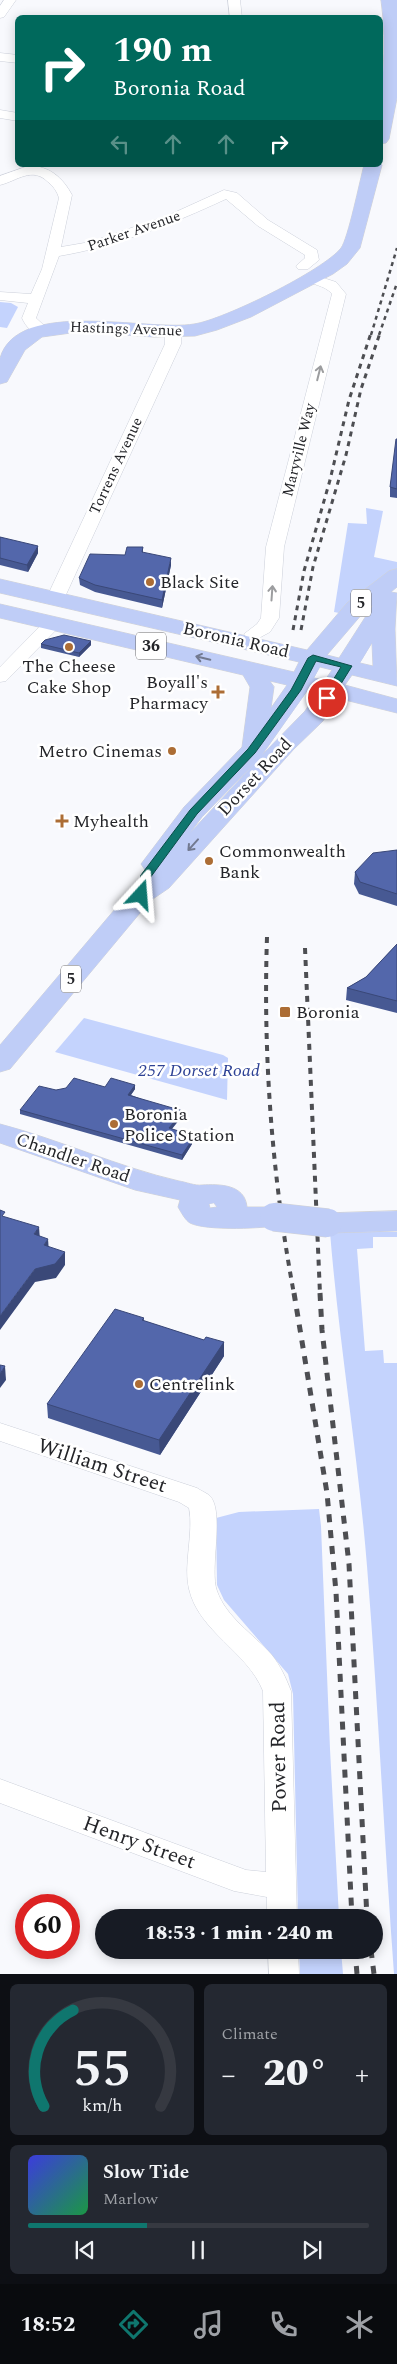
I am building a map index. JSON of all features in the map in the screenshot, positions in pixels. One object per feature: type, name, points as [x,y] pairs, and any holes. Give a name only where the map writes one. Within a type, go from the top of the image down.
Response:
[{"type":"main road","points":[[383,116],[396,36],[389,0]]},
{"type":"main road","name":"Hastings Avenue","points":[[0,378],[20,342],[42,331],[85,327],[173,333],[192,331],[224,322],[311,273],[340,260],[351,248],[373,167]]},
{"type":"main road","points":[[394,584],[384,629],[384,660],[387,673],[396,679]]},
{"type":"main road","name":"Dorset Road","points":[[141,895],[145,878],[193,812],[252,751],[313,658],[333,633],[370,595],[394,584]]},
{"type":"main road","name":"Dorset Road","points":[[0,1063],[141,895],[160,882],[278,751],[314,716],[347,666],[394,584]]},
{"type":"main road","name":"Boronia Road","points":[[0,586],[162,622],[396,679]]},
{"type":"main road","points":[[0,590],[46,614],[52,624],[73,616],[124,614]]},
{"type":"main road","name":"Boronia Road","points":[[0,611],[300,680],[397,706]]},
{"type":"main road","name":"Boronia Road","points":[[162,622],[253,634],[321,637],[333,633]]},
{"type":"main road","points":[[250,669],[262,687],[252,751]]},
{"type":"main road","points":[[314,716],[330,710],[349,708],[397,712]]},
{"type":"main road","name":"Chandler Road","points":[[0,1133],[197,1201],[195,1211],[205,1217],[229,1211],[328,1223],[397,1221]]},
{"type":"street","points":[[0,14],[10,0]]},
{"type":"street","points":[[234,0],[236,15]]},
{"type":"street","points":[[0,57],[15,59]]},
{"type":"street","points":[[0,114],[15,116]]},
{"type":"street","points":[[0,180],[24,170],[39,170],[48,174],[62,190],[66,198],[49,269],[30,320],[42,331]]},
{"type":"street","name":"Parker Avenue","points":[[52,253],[93,246],[174,218],[224,194],[232,196],[263,223],[312,253],[311,273]]},
{"type":"street","name":"Maryville Way","points":[[253,634],[262,629],[270,618],[275,547],[339,294],[332,285],[311,273]]},
{"type":"street","points":[[0,296],[37,299]]},
{"type":"street","name":"Torrens Avenue","points":[[55,599],[173,344],[173,333]]},
{"type":"street","points":[[0,676],[52,624]]},
{"type":"street","name":"William Street","points":[[0,1432],[188,1495],[201,1503]]},
{"type":"street","name":"Power Road","points":[[201,1503],[203,1512],[202,1588],[205,1599],[220,1621],[269,1672],[277,1691],[282,1909]]},
{"type":"street","name":"Henry Street","points":[[0,1792],[245,1882],[281,1886]]},
{"type":"street","points":[[283,1959],[284,1974]]},
{"type":"green space","points":[[0,302],[11,303],[18,307],[7,328],[0,327]]},
{"type":"green space","points":[[366,508],[383,511],[374,557],[397,562],[397,576],[349,615],[334,612],[348,523],[367,524]]},
{"type":"green space","name":"257 Dorset Road","points":[[84,1018],[223,1055],[228,1058],[227,1100],[55,1052]]},
{"type":"green space","points":[[330,1232],[397,1232],[397,1237],[373,1237],[373,1248],[357,1249],[365,1351],[383,1350],[384,1363],[397,1363],[397,1974],[394,1974],[367,1566]]},
{"type":"green space","points":[[319,1509],[339,1909],[298,1909],[293,1694],[288,1674],[224,1600],[217,1585],[216,1518],[239,1512]]},
{"type":"green space","points":[[299,1959],[342,1959],[343,1974],[300,1974]]},
{"type":"building","points":[[397,439],[397,489],[390,487]]},
{"type":"building","points":[[0,537],[38,546],[27,565],[0,558]]},
{"type":"building","points":[[127,547],[143,547],[142,552],[171,558],[162,600],[95,585],[79,578],[90,554],[125,555]]},
{"type":"building","name":"The Cheese Cake Shop","points":[[64,635],[91,641],[79,653],[41,644],[45,640]]},
{"type":"building","points":[[397,850],[397,894],[360,882],[355,872],[373,853]]},
{"type":"building","points":[[397,944],[397,1001],[347,988],[366,977]]},
{"type":"building","name":"Boronia Police Station","points":[[74,1078],[105,1087],[111,1078],[135,1085],[128,1095],[183,1111],[169,1128],[185,1133],[182,1136],[192,1140],[182,1155],[20,1110],[39,1086],[56,1090],[66,1088]]},
{"type":"building","points":[[0,1210],[5,1212],[2,1216],[39,1227],[34,1234],[48,1239],[44,1245],[65,1252],[55,1264],[35,1269],[0,1316]]},
{"type":"building","name":"Centrelink","points":[[115,1309],[144,1318],[142,1320],[204,1340],[206,1337],[224,1342],[159,1440],[47,1404]]},
{"type":"building","points":[[0,1365],[5,1366],[0,1374]]},
{"type":"railway","points":[[371,335],[397,248]]},
{"type":"railway","points":[[379,335],[397,283]]},
{"type":"railway","points":[[293,630],[304,571],[330,480],[349,400],[371,333]]},
{"type":"railway","points":[[301,630],[313,567],[346,455],[361,389],[380,333]]},
{"type":"railway","points":[[267,937],[266,1027],[271,1116],[280,1205],[294,1294]]},
{"type":"railway","points":[[305,948],[320,1294]]},
{"type":"railway","points":[[294,1293],[327,1493],[336,1592],[352,1909]]},
{"type":"railway","points":[[320,1293],[322,1330],[349,1564],[367,1909]]},
{"type":"railway","points":[[356,1959],[357,1974]]},
{"type":"railway","points":[[372,1959],[374,1974]]},
{"type":"place","name":"Black Site","points":[[150,582]]},
{"type":"place","name":"The Cheese Cake Shop","points":[[69,647]]},
{"type":"place","name":"Boyall's Pharmacy","points":[[218,692]]},
{"type":"place","name":"Metro Cinemas","points":[[172,751]]},
{"type":"place","name":"Myhealth","points":[[62,821]]},
{"type":"place","name":"Commonwealth Bank","points":[[209,861]]},
{"type":"place","name":"Boronia","points":[[285,1012]]},
{"type":"place","name":"Boronia Police Station","points":[[114,1124]]},
{"type":"place","name":"Centrelink","points":[[139,1384]]},
{"type":"route","points":[[141,895],[145,878],[193,812],[252,751],[296,690],[313,658],[347,666],[327,698]]}]
